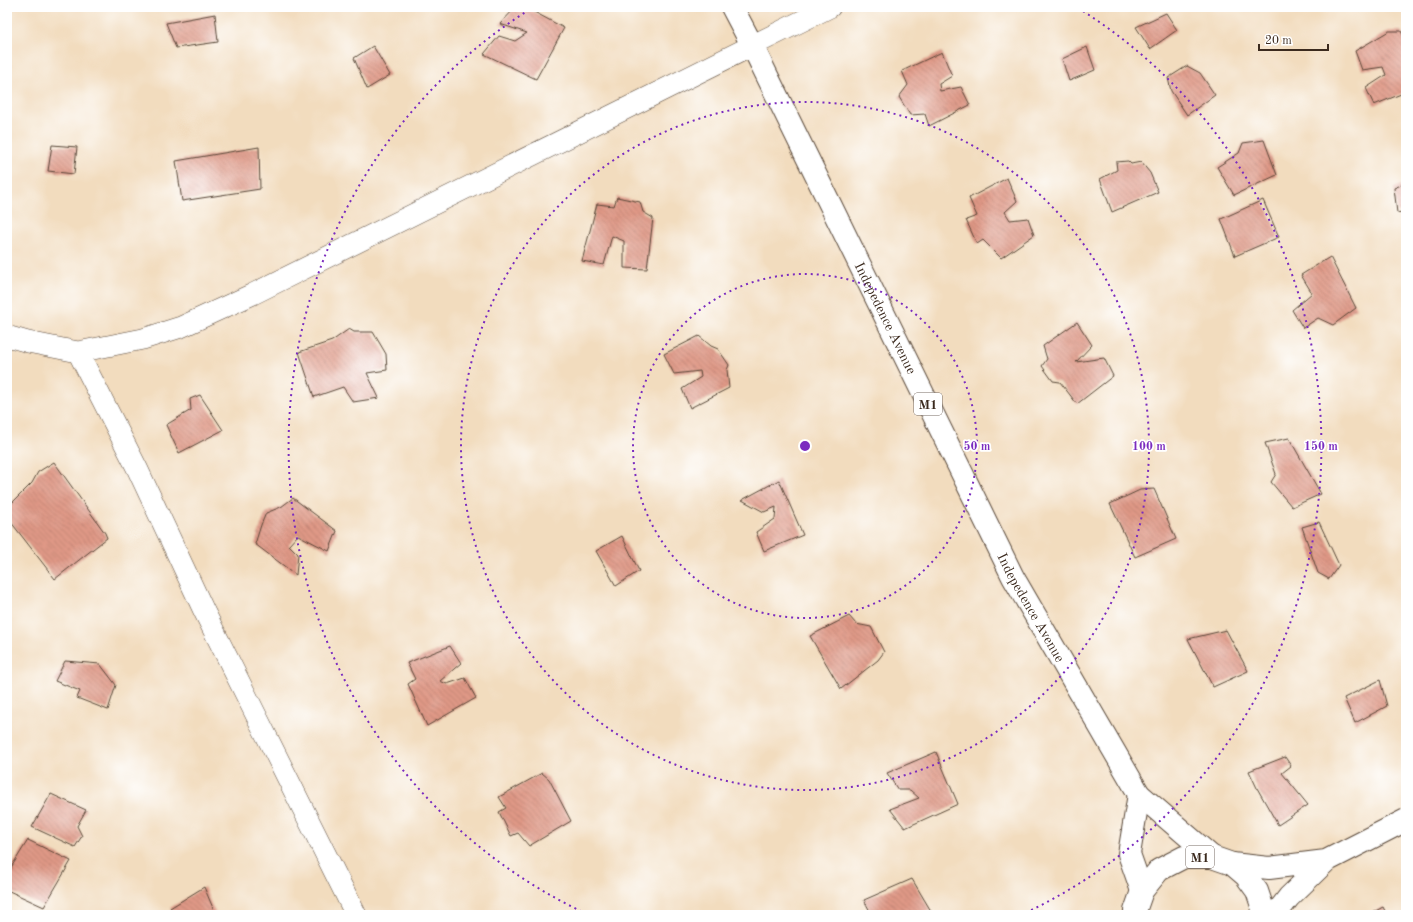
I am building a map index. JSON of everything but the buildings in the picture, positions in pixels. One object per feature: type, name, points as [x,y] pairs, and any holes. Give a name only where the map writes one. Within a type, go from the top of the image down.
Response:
[{"type":"main road","name":"Indepedence Avenue","points":[[732,7],[1013,577],[1140,794]]},
{"type":"main road","name":"M1","points":[[1140,794],[1212,857]]},
{"type":"main road","points":[[1140,794],[1129,854],[1142,891]]},
{"type":"main road","points":[[1275,915],[1289,897],[1326,861],[1406,820]]},
{"type":"main road","name":"M1","points":[[1133,914],[1142,891],[1159,870],[1184,857],[1212,857],[1232,864],[1246,876],[1258,891],[1264,915]]},
{"type":"main road","points":[[1232,864],[1269,868],[1326,861]]},
{"type":"street","points":[[7,336],[28,342],[78,352],[143,339],[181,327],[253,294],[830,7]]},
{"type":"street","points":[[78,352],[137,468],[204,611],[356,915]]}]
